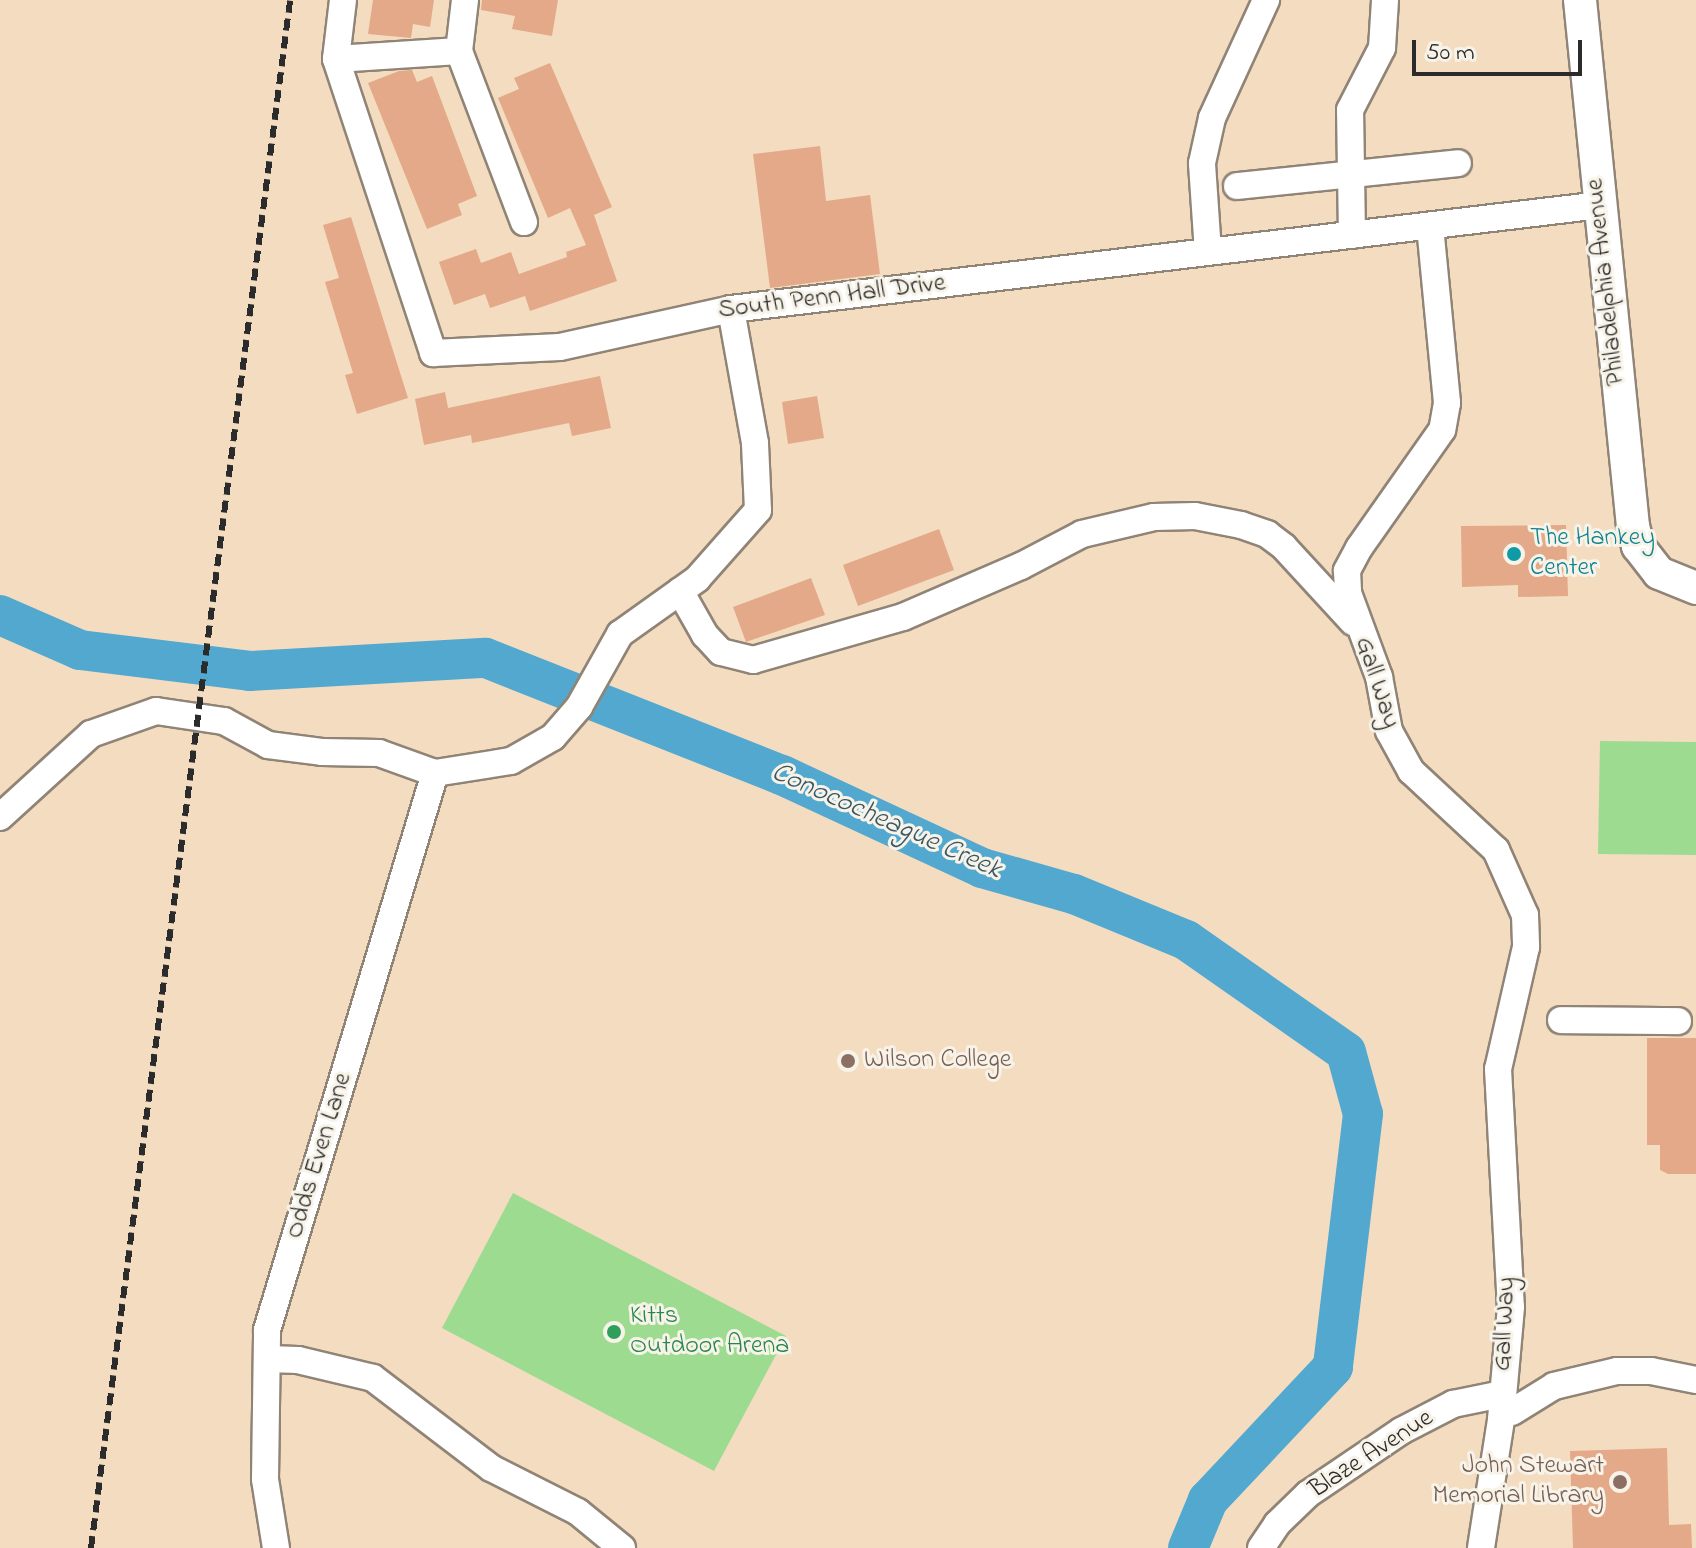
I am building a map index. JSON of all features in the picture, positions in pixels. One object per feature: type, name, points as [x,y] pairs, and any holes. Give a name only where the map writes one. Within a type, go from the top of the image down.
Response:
[{"type":"main road","name":"Philadelphia Avenue","points":[[1580,0],[1629,502],[1638,546],[1648,561],[1673,581],[1696,588]]},
{"type":"street","name":"South Penn Hall Drive","points":[[343,0],[336,59],[433,353],[490,353],[560,347],[731,309],[1600,205]]},
{"type":"street","points":[[465,0],[459,51],[524,222]]},
{"type":"street","points":[[1208,252],[1202,163],[1212,118],[1266,0]]},
{"type":"street","points":[[1352,235],[1350,110],[1382,48],[1385,0]]},
{"type":"street","points":[[336,59],[459,51]]},
{"type":"street","points":[[1237,186],[1349,177],[1458,163]]},
{"type":"street","points":[[1361,630],[1348,593],[1347,571],[1359,548],[1442,430],[1447,403],[1430,226]]},
{"type":"street","points":[[0,817],[91,734],[156,711],[224,721],[268,745],[322,752],[379,753],[435,773],[511,761],[553,737],[579,707],[620,634],[697,579],[758,510],[755,443],[731,309]]},
{"type":"street","name":"Gall Way","points":[[680,591],[705,635],[721,652],[753,660],[903,617],[974,588],[1082,534],[1154,517],[1195,516],[1241,525],[1267,534],[1284,547],[1361,630],[1379,677],[1389,731],[1411,771],[1496,850],[1525,915],[1526,947],[1498,1069],[1511,1307],[1505,1408],[1481,1548]]},
{"type":"street","name":"Odds Even Lane","points":[[276,1548],[265,1479],[267,1330],[435,773]]},
{"type":"street","points":[[1561,1020],[1678,1021]]},
{"type":"street","points":[[267,1359],[298,1360],[373,1378],[491,1468],[578,1512],[622,1548]]},
{"type":"street","points":[[1505,1408],[1554,1386],[1617,1371],[1663,1372],[1696,1380]]},
{"type":"street","name":"Blaze Avenue","points":[[1261,1548],[1277,1524],[1308,1494],[1401,1431],[1453,1404],[1505,1408]]},
{"type":"green space","points":[[1600,741],[1696,742],[1696,855],[1598,854]]},
{"type":"green space","name":"Kitts Outdoor Arena","points":[[513,1193],[786,1336],[714,1471],[442,1328]]},
{"type":"building","points":[[373,0],[434,0],[430,27],[413,24],[411,38],[368,34]]},
{"type":"building","points":[[482,0],[558,0],[552,36],[512,29],[515,16],[481,10]]},
{"type":"building","points":[[550,63],[612,207],[594,215],[617,281],[530,311],[525,296],[490,308],[485,294],[454,305],[439,262],[476,249],[481,263],[511,252],[519,274],[567,257],[566,252],[586,245],[570,208],[548,218],[498,98],[519,89],[514,78]]},
{"type":"building","points":[[412,70],[417,82],[432,76],[477,196],[458,204],[462,215],[427,229],[368,83],[399,71]]},
{"type":"building","points":[[820,146],[826,201],[870,195],[880,274],[770,288],[753,154]]},
{"type":"building","points":[[351,217],[408,398],[357,414],[345,375],[353,373],[325,282],[339,278],[323,225]]},
{"type":"building","points":[[600,376],[611,428],[572,436],[569,423],[472,443],[471,435],[424,445],[415,399],[445,392],[448,408]]},
{"type":"building","points":[[817,396],[824,438],[788,444],[782,402]]},
{"type":"building","name":"The Hankey Center","points":[[1566,525],[1568,596],[1518,597],[1518,585],[1462,587],[1461,526]]},
{"type":"building","points":[[939,529],[954,570],[858,606],[843,565]]},
{"type":"building","points":[[811,578],[825,615],[746,642],[733,607]]},
{"type":"building","points":[[1647,1038],[1696,1038],[1696,1174],[1668,1174],[1660,1170],[1660,1145],[1647,1145]]},
{"type":"building","name":"John Stewart Memorial Library","points":[[1667,1448],[1669,1525],[1691,1524],[1692,1548],[1573,1548],[1570,1451]]},
{"type":"waterway","name":"Conococheague Creek","points":[[0,615],[80,650],[250,671],[486,658],[782,775],[982,868],[1074,894],[1186,940],[1346,1052],[1363,1114],[1333,1367],[1208,1500],[1188,1548]]},
{"type":"railway","points":[[91,1548],[290,0]]},
{"type":"place","name":"The Hankey Center","points":[[1514,554]]},
{"type":"place","name":"Wilson College","points":[[848,1061]]},
{"type":"place","name":"Kitts Outdoor Arena","points":[[614,1332]]},
{"type":"place","name":"John Stewart Memorial Library","points":[[1620,1482]]}]
